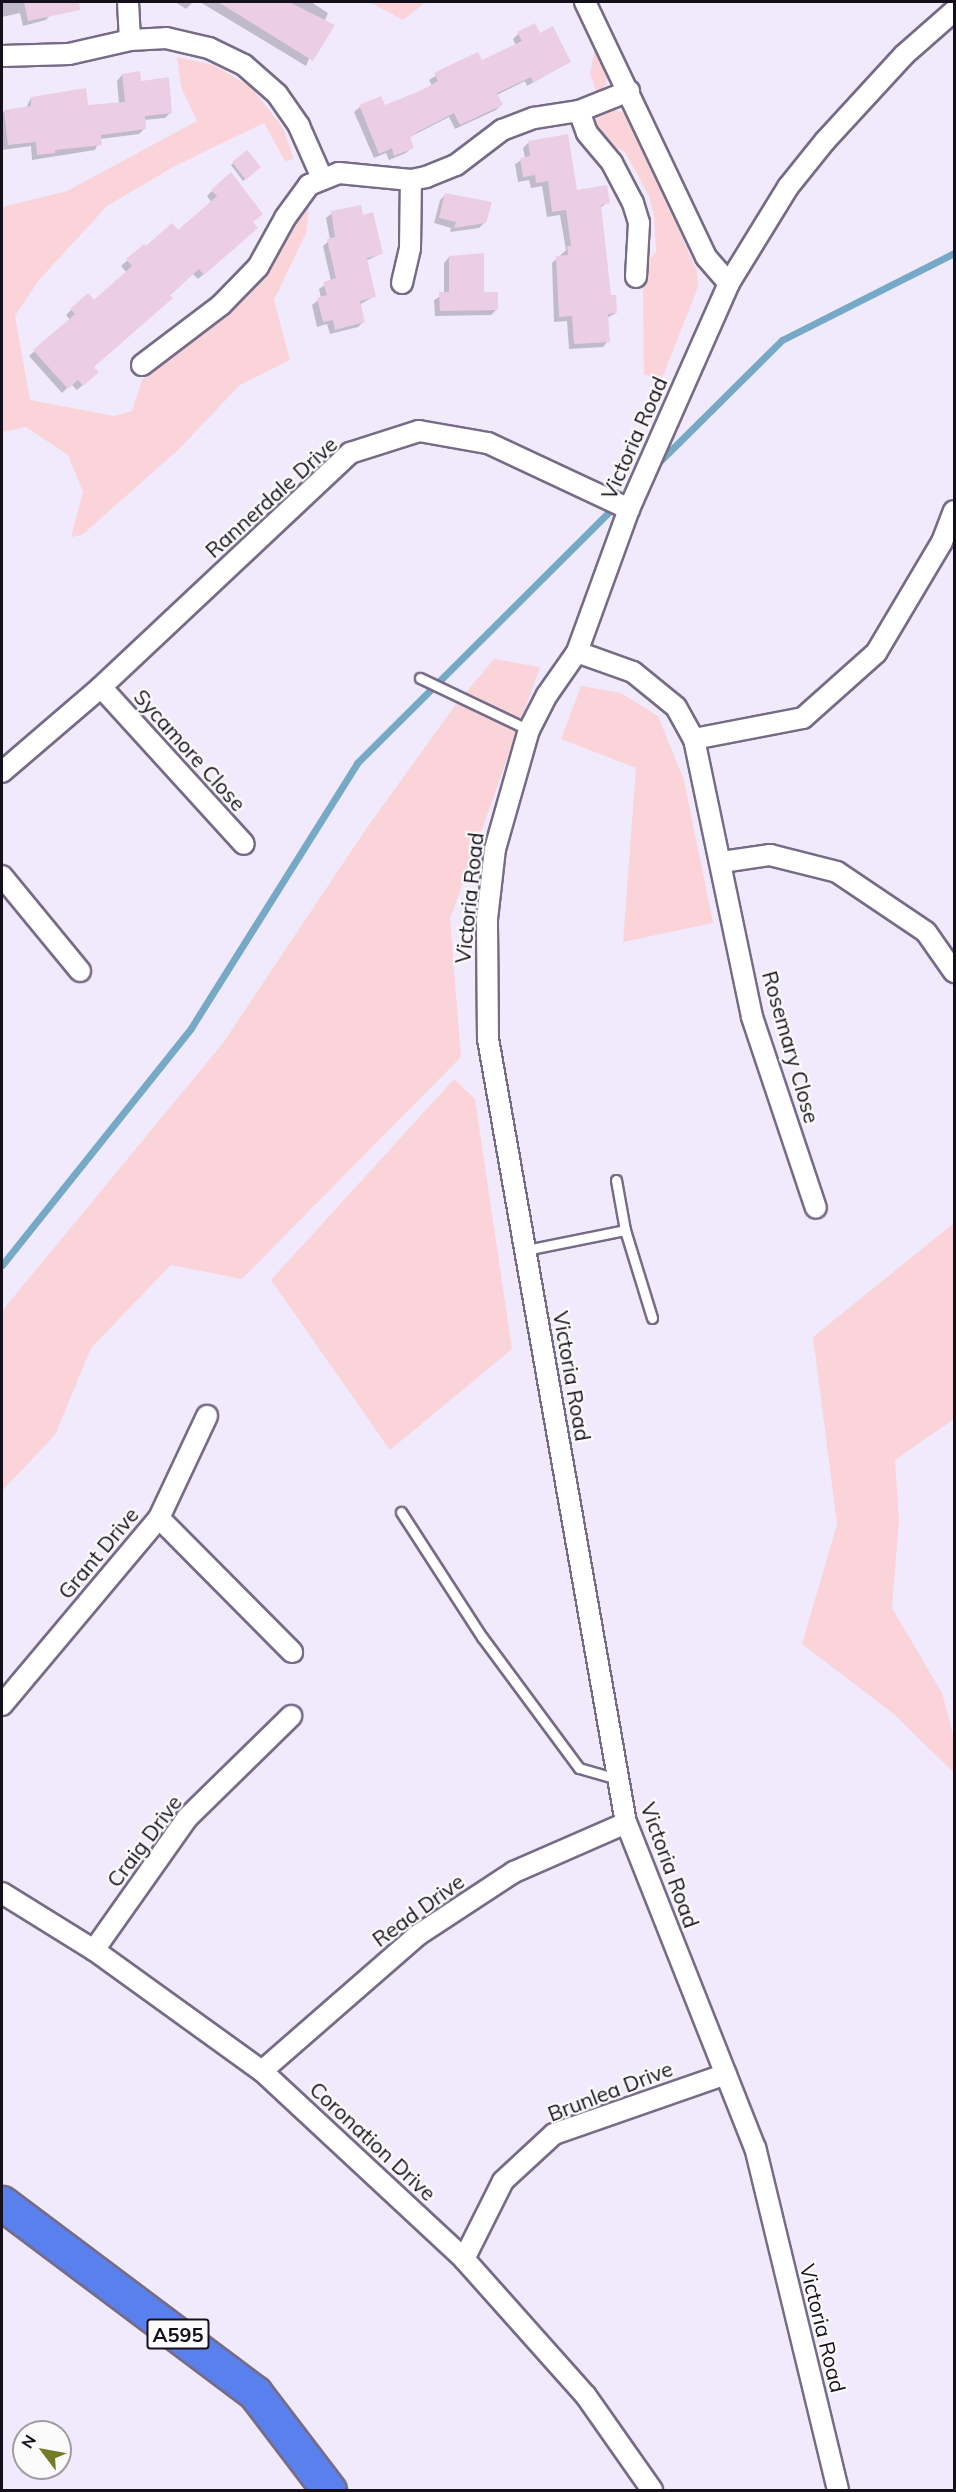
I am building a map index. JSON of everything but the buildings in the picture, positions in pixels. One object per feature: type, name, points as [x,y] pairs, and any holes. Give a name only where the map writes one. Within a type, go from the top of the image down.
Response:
[{"type":"highway","name":"A595","points":[[2,2203],[255,2392],[329,2490]]},
{"type":"street","points":[[128,2],[130,40]]},
{"type":"street","points":[[585,2],[706,257],[729,283]]},
{"type":"street","name":"Victoria Road","points":[[838,2490],[755,2148],[626,1823],[488,1039],[485,985],[495,849],[529,730],[547,695],[577,651],[629,508],[729,283],[788,187],[825,141],[904,55],[954,11]]},
{"type":"street","points":[[2,56],[69,54],[130,40],[187,42],[244,65],[289,109],[322,178]]},
{"type":"street","points":[[142,365],[221,305],[258,267],[300,195],[322,178],[354,172],[411,180],[456,165],[502,130],[534,118],[579,111],[629,91]]},
{"type":"street","points":[[579,111],[587,133],[616,170],[633,203],[639,223],[636,277]]},
{"type":"street","points":[[402,283],[410,248],[411,180]]},
{"type":"street","name":"Rannerdale Drive","points":[[2,772],[101,687],[350,453],[419,431],[488,443],[629,508]]},
{"type":"street","points":[[694,739],[803,718],[876,653],[948,546],[954,511]]},
{"type":"street","name":"Rosemary Close","points":[[577,651],[633,672],[676,707],[694,739],[722,862],[752,1017],[816,1208]]},
{"type":"street","name":"Sycamore Close","points":[[101,687],[244,844]]},
{"type":"street","points":[[722,862],[770,855],[837,872],[926,932],[954,972]]},
{"type":"street","points":[[2,876],[80,971]]},
{"type":"street","name":"Grant Drive","points":[[2,1705],[159,1518],[207,1416]]},
{"type":"street","points":[[159,1518],[291,1652]]},
{"type":"street","name":"Craig Drive","points":[[94,1950],[187,1818],[291,1716]]},
{"type":"street","name":"Read Drive","points":[[262,2071],[418,1935],[514,1872],[626,1823]]},
{"type":"street","name":"Coronation Drive","points":[[2,1893],[94,1950],[262,2071],[464,2259],[586,2396],[652,2490]]},
{"type":"street","name":"Brunlea Drive","points":[[464,2259],[503,2181],[554,2134],[726,2074]]},
{"type":"lane","points":[[420,678],[529,730]]},
{"type":"lane","points":[[616,1180],[625,1230],[652,1318]]},
{"type":"lane","points":[[526,1250],[625,1230]]},
{"type":"lane","points":[[401,1512],[482,1637],[579,1768],[617,1779]]},
{"type":"shaded area","points":[[369,2],[426,2],[403,20]]},
{"type":"shaded area","points":[[570,2],[597,46],[607,71],[606,85],[597,93],[590,74],[595,48]]},
{"type":"shaded area","points":[[177,57],[214,65],[251,87],[283,128],[294,159],[285,161],[264,123],[175,166],[107,206],[39,280],[15,316],[30,400],[114,416],[132,411],[142,380],[206,330],[259,282],[282,250],[296,215],[301,218],[309,207],[306,233],[274,300],[290,360],[240,385],[178,450],[82,535],[71,537],[83,492],[68,455],[26,427],[2,432],[2,207],[67,191],[197,121],[181,87]]},
{"type":"shaded area","points":[[610,109],[625,113],[634,126],[697,271],[698,287],[661,381],[644,374],[643,284],[646,262],[656,252],[654,216],[649,196],[625,152],[601,140],[594,125],[596,117]]},
{"type":"shaded area","points":[[494,659],[540,667],[450,919],[461,1057],[242,1279],[171,1265],[91,1348],[55,1435],[2,1491],[2,1311],[223,1043],[366,829],[456,704]]},
{"type":"shaded area","points":[[581,686],[621,693],[658,716],[684,780],[713,923],[623,942],[636,768],[561,739]]},
{"type":"shaded area","points":[[454,1079],[475,1099],[512,1349],[390,1450],[271,1280]]},
{"type":"shaded area","points":[[954,1223],[954,1419],[895,1460],[899,1521],[892,1608],[942,1693],[954,1737],[954,1773],[895,1715],[802,1644],[837,1524],[813,1337]]},
{"type":"waterway","points":[[655,466],[782,340],[954,253]]},
{"type":"waterway","points":[[2,1265],[191,1028],[357,763],[615,506]]}]
